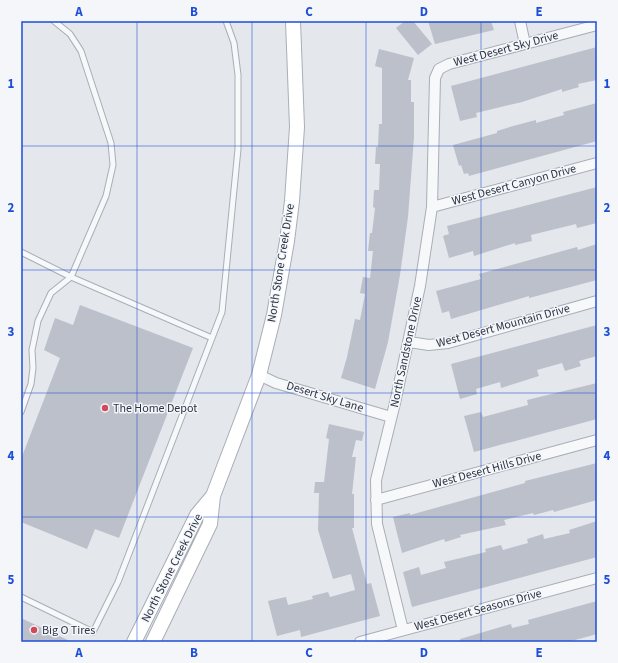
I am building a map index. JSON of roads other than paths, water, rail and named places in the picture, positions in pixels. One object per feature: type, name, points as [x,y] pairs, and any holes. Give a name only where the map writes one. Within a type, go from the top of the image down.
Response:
[{"type":"street","name":"North Stone Creek Drive","points":[[153,642],[210,524],[213,496],[259,375],[274,315],[287,242],[292,202],[297,127],[293,21]]},
{"type":"street","points":[[520,21],[525,44]]},
{"type":"street","name":"West Desert Sky Drive","points":[[439,69],[449,64],[597,25]]},
{"type":"street","name":"North Sandstone Drive","points":[[404,630],[381,546],[377,524],[376,480],[392,418],[420,286],[432,207],[435,78],[439,69]]},
{"type":"street","name":"West Desert Canyon Drive","points":[[432,207],[597,163]]},
{"type":"street","name":"West Desert Mountain Drive","points":[[409,342],[429,345],[448,343],[597,301]]},
{"type":"street","name":"Desert Sky Lane","points":[[259,375],[276,383],[392,418]]},
{"type":"street","name":"West Desert Hills Drive","points":[[376,500],[597,440]]},
{"type":"street","name":"North Stone Creek Drive","points":[[134,642],[197,515],[213,496]]},
{"type":"street","name":"West Desert Seasons Drive","points":[[360,642],[597,578]]},
{"type":"lane","points":[[21,412],[31,384],[33,368],[32,350],[38,322],[51,293],[71,277],[106,196],[113,165],[111,143],[81,51],[70,34],[54,21]]},
{"type":"lane","points":[[21,598],[93,632],[118,582],[222,312],[238,149],[238,75],[234,43],[226,21]]},
{"type":"lane","points":[[21,252],[71,277],[212,338]]},
{"type":"place","name":"The Home Depot","points":[[105,408]]},
{"type":"place","name":"Big O Tires","points":[[34,630]]}]
